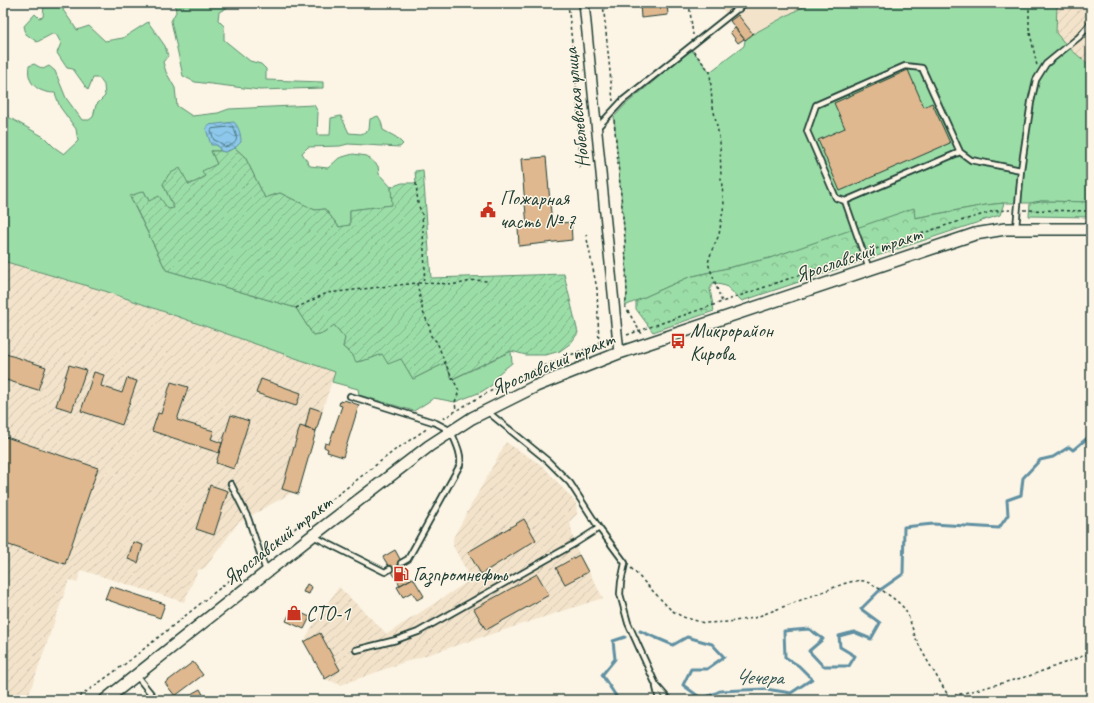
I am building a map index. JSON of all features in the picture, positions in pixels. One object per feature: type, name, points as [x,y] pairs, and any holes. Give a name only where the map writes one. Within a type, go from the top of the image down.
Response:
[{"type":"street","name":"Нобелевская улица","points":[[584,3],[619,353]]},
{"type":"street","name":"Ярославский тракт","points":[[105,700],[266,572],[429,446],[451,431],[486,411],[536,386],[619,353],[975,234],[993,230],[1016,228],[1091,229]]},
{"type":"lane","points":[[734,3],[739,9]]},
{"type":"lane","points":[[596,129],[622,101],[745,3]]},
{"type":"lane","points":[[1016,228],[1021,170],[1031,102],[1036,80],[1046,64],[1079,37],[1091,23]]},
{"type":"lane","points":[[960,152],[845,201],[836,198],[807,131],[816,105],[905,66],[922,68],[960,152],[971,160],[1021,170]]},
{"type":"lane","points":[[845,201],[869,269]]},
{"type":"lane","points":[[350,396],[436,423],[451,431],[460,452],[460,465],[408,559],[401,562]]},
{"type":"lane","points":[[486,411],[548,460],[570,483],[599,528],[625,563],[620,594],[623,608],[628,623],[656,685],[659,700]]},
{"type":"lane","points":[[231,484],[248,518],[266,572]]},
{"type":"lane","points":[[356,650],[396,640],[418,632],[574,544],[599,528]]},
{"type":"lane","points":[[312,536],[385,572],[390,569]]},
{"type":"lane","points":[[136,675],[156,700]]},
{"type":"lane","points":[[656,685],[669,700]]},
{"type":"path","points":[[568,3],[577,93],[580,168]]},
{"type":"path","points":[[603,3],[625,240],[627,294],[625,306]]},
{"type":"path","points":[[689,3],[693,51],[710,72],[712,102],[720,141],[721,178],[724,204],[719,235],[708,263],[722,302],[863,253],[994,211],[1091,211]]},
{"type":"path","points":[[1029,3],[1029,28],[1038,75]]},
{"type":"path","points":[[416,183],[418,204],[422,214],[425,269],[423,283]]},
{"type":"path","points":[[586,234],[597,288],[599,344]]},
{"type":"path","points":[[296,308],[327,293],[417,282],[458,284],[475,280],[487,281]]},
{"type":"path","points":[[417,282],[423,312],[430,328],[431,336],[437,342],[447,368],[459,391],[455,402],[456,410]]},
{"type":"path","points":[[625,563],[639,575],[671,610],[683,617],[704,623],[728,622],[754,618],[821,591],[854,581],[864,581],[872,584],[902,606],[908,616],[916,640],[949,697],[1029,676],[1091,654]]},
{"type":"shaded area","points":[[718,3],[810,3],[753,34],[745,40]]},
{"type":"shaded area","points":[[1057,3],[1091,3],[1091,65],[1088,65],[1068,47],[1056,33]]},
{"type":"shaded area","points":[[3,261],[108,292],[335,372],[298,494],[293,492],[238,523],[205,568],[198,570],[184,602],[81,570],[77,583],[69,580],[27,700],[3,700]]},
{"type":"shaded area","points":[[506,442],[543,466],[576,503],[577,514],[570,521],[574,544],[603,598],[399,664],[341,685],[325,679],[306,637],[339,587],[387,634],[467,582],[466,570],[453,546],[453,538]]},
{"type":"green space","points":[[48,3],[67,3],[63,10],[77,30],[89,26],[105,41],[123,38],[148,22],[165,46],[168,56],[163,62],[166,72],[175,88],[177,106],[192,116],[218,113],[229,109],[314,105],[318,112],[317,135],[330,135],[331,118],[341,116],[349,133],[361,134],[369,130],[370,119],[378,116],[383,130],[396,137],[403,144],[400,147],[348,144],[340,146],[308,147],[302,153],[310,166],[328,168],[339,158],[353,154],[367,156],[378,166],[379,174],[391,187],[393,205],[350,210],[350,225],[339,227],[325,209],[315,210],[280,193],[265,198],[245,157],[235,148],[241,142],[217,145],[221,151],[211,151],[217,164],[204,177],[188,184],[163,184],[174,208],[168,210],[149,201],[144,191],[130,197],[166,270],[296,308],[313,335],[324,333],[334,325],[345,338],[343,347],[352,354],[357,362],[382,354],[401,358],[413,379],[445,363],[453,379],[511,351],[512,363],[498,374],[492,385],[481,392],[455,402],[434,398],[414,411],[359,395],[358,389],[332,382],[335,372],[108,292],[3,261],[3,114],[44,137],[64,154],[78,141],[76,129],[60,107],[55,93],[43,91],[34,86],[31,82],[29,77],[29,66],[34,64],[43,69],[49,66],[55,71],[66,98],[82,120],[89,120],[93,117],[96,105],[105,96],[104,85],[99,78],[93,78],[88,90],[73,69],[67,68],[57,53],[61,43],[56,34],[52,34],[37,42],[26,34],[24,26],[35,14],[39,18],[43,17],[44,5]]},
{"type":"green space","points":[[175,3],[236,3],[219,12],[218,20],[224,26],[224,40],[250,61],[261,64],[266,69],[266,80],[323,82],[323,88],[260,90],[195,82],[183,76],[171,21],[176,12]]},
{"type":"green space","points":[[810,3],[1057,3],[1056,33],[1068,47],[1091,65],[1091,202],[1041,201],[1030,203],[1004,203],[914,218],[914,209],[770,258],[689,277],[625,306],[627,294],[625,239],[614,117],[625,105],[690,51],[693,51],[710,72],[744,46],[745,40],[753,34]]},
{"type":"green space","points":[[235,148],[245,157],[265,198],[280,193],[315,210],[325,209],[339,227],[350,225],[350,210],[392,205],[391,187],[402,183],[416,183],[415,171],[423,170],[431,278],[564,274],[578,333],[571,343],[560,351],[546,355],[526,355],[511,351],[452,379],[445,363],[413,379],[401,359],[388,364],[382,354],[356,362],[352,354],[343,347],[345,338],[334,325],[324,333],[313,335],[296,308],[166,270],[130,196],[144,191],[149,201],[159,196],[168,209],[174,208],[163,184],[169,174],[180,168],[189,185],[205,177],[202,171],[217,164],[211,151],[225,152]]},
{"type":"green space","points":[[1041,201],[1091,202],[1091,217],[1029,216],[1030,203]]},
{"type":"green space","points":[[1004,203],[1000,215],[742,301],[726,286],[713,283],[710,289],[714,311],[653,332],[636,309],[636,301],[689,277],[770,258],[914,208],[915,218]]},
{"type":"water","points":[[234,122],[241,139],[241,142],[235,148],[225,152],[221,151],[217,145],[211,145],[206,129],[208,125]]},
{"type":"building","points":[[640,3],[667,3],[668,15],[641,18]]},
{"type":"building","points":[[738,15],[753,34],[745,40],[730,21]]},
{"type":"building","points":[[735,28],[744,39],[738,43],[730,32]]},
{"type":"building","points":[[908,70],[924,107],[932,103],[950,143],[840,191],[818,140],[845,128],[834,103]]},
{"type":"building","points":[[546,157],[552,224],[571,222],[572,240],[519,246],[518,227],[527,226],[521,159]]},
{"type":"building","points":[[3,353],[46,367],[38,390],[3,379]]},
{"type":"building","points":[[69,365],[86,370],[72,411],[56,406]]},
{"type":"building","points":[[94,372],[104,375],[101,386],[122,393],[127,378],[137,381],[122,425],[81,411]]},
{"type":"building","points":[[261,379],[301,393],[296,406],[256,393]]},
{"type":"building","points":[[171,382],[188,387],[177,420],[214,431],[211,439],[222,443],[219,453],[152,431],[158,413],[161,414]]},
{"type":"building","points":[[344,400],[359,405],[343,457],[327,452],[328,449],[324,447],[325,443],[329,444],[342,406],[339,405],[340,401],[343,402]]},
{"type":"building","points":[[310,407],[322,411],[316,431],[305,428]]},
{"type":"building","points":[[231,415],[249,421],[234,469],[216,463]]},
{"type":"building","points":[[300,426],[316,431],[298,494],[282,489]]},
{"type":"building","points":[[3,436],[98,468],[65,564],[3,543]]},
{"type":"building","points":[[210,485],[228,491],[214,535],[196,529]]},
{"type":"building","points":[[524,519],[536,540],[481,574],[468,552]]},
{"type":"building","points":[[133,542],[143,545],[138,563],[128,559]]},
{"type":"building","points":[[395,550],[411,579],[400,585],[383,557]]},
{"type":"building","points":[[579,555],[588,572],[565,584],[556,568]]},
{"type":"building","points":[[537,574],[549,595],[486,630],[474,609]]},
{"type":"building","points":[[413,578],[424,596],[417,600],[412,592],[403,597],[397,587]]},
{"type":"building","points":[[307,584],[312,587],[309,594],[303,592]]},
{"type":"building","points":[[110,586],[165,604],[160,618],[105,599]]},
{"type":"building","points":[[292,609],[310,617],[304,629],[286,621]]},
{"type":"building","points":[[320,633],[340,670],[325,679],[304,642]]},
{"type":"building","points":[[193,662],[203,675],[175,696],[165,683]]},
{"type":"building","points":[[200,689],[206,700],[194,700],[191,694]]},
{"type":"waterway","name":"Чечера","points":[[640,631],[673,645],[687,637],[712,644],[724,657],[707,669],[691,669],[683,685],[702,699],[720,691],[766,689],[791,693],[812,679],[799,666],[785,657],[784,631],[809,629],[823,639],[809,651],[823,666],[849,666],[855,656],[840,647],[839,636],[854,632],[871,639],[880,623],[861,609],[880,590],[903,574],[904,527],[933,524],[999,528],[1008,515],[1007,500],[1021,495],[1023,478],[1040,460],[1053,457],[1069,447],[1073,450],[1091,435]]},
{"type":"waterway","name":"Чечера","points":[[615,700],[616,696],[602,675],[615,659],[613,641],[625,637]]},
{"type":"place","name":"Пожарная часть № 7","points":[[488,210]]},
{"type":"place","name":"Микрорайон Кирова","points":[[678,341]]},
{"type":"place","name":"Газпромнефть","points":[[401,574]]},
{"type":"place","name":"СТО-1","points":[[294,613]]}]
